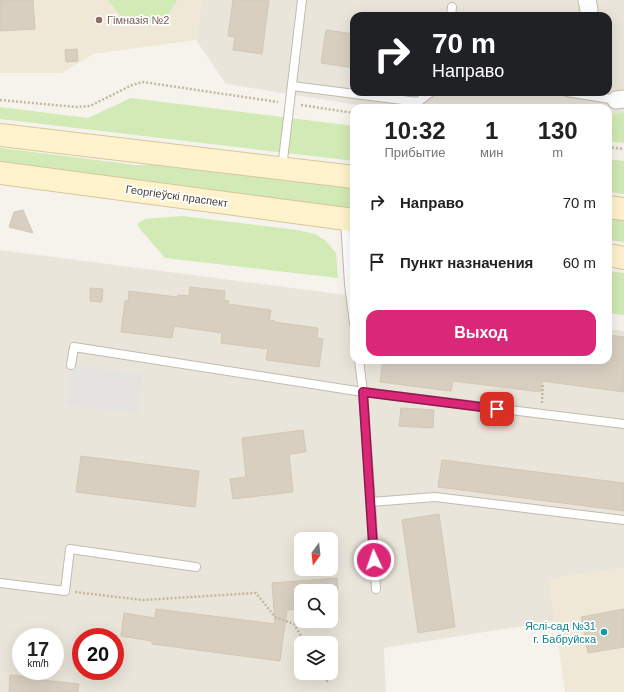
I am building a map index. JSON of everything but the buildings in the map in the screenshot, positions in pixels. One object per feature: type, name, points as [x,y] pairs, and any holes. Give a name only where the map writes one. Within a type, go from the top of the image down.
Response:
[{"type":"main road","points":[[0,135],[350,176]]},
{"type":"main road","name":"Георгіеўскі праспект","points":[[0,173],[350,219]]},
{"type":"main road","points":[[612,208],[624,209]]},
{"type":"main road","points":[[612,256],[624,258]]},
{"type":"lane","points":[[282,168],[302,0]]},
{"type":"lane","points":[[451,12],[452,7]]},
{"type":"lane","points":[[292,86],[350,93]]},
{"type":"lane","points":[[371,96],[418,102],[426,96]]},
{"type":"lane","points":[[597,96],[620,99]]},
{"type":"lane","points":[[350,219],[348,284],[350,297]]},
{"type":"lane","points":[[71,365],[74,347],[363,392],[624,424]]},
{"type":"lane","points":[[360,364],[363,392],[376,590]]},
{"type":"lane","points":[[371,502],[434,497],[624,520]]},
{"type":"lane","points":[[0,583],[65,591],[70,549],[196,567]]},
{"type":"path","points":[[0,100],[76,107],[90,106],[132,85],[143,82],[350,112]]},
{"type":"path","points":[[612,148],[624,149]]},
{"type":"path","points":[[542,414],[543,383]]},
{"type":"path","points":[[65,591],[143,600],[256,593],[275,617],[294,624],[301,636]]},
{"type":"shaded area","name":"Гімназія №2","points":[[0,0],[202,0],[196,40],[93,54],[62,73],[0,73]]},
{"type":"shaded area","points":[[202,0],[624,0],[624,112],[612,114],[612,104],[352,104],[226,84],[196,40]]},
{"type":"shaded area","points":[[0,250],[350,295],[350,364],[612,364],[612,330],[624,331],[624,568],[549,579],[555,621],[384,648],[386,692],[0,692]]},
{"type":"shaded area","points":[[71,365],[143,374],[138,414],[66,405]]},
{"type":"shaded area","points":[[624,568],[624,692],[565,692],[549,579]]},
{"type":"green space","points":[[108,0],[177,0],[168,15],[146,22],[121,16]]},
{"type":"green space","points":[[131,98],[350,125],[350,161],[0,119],[0,107],[88,118]]},
{"type":"green space","points":[[624,112],[624,143],[612,142],[612,114]]},
{"type":"green space","points":[[0,148],[136,165],[181,165],[350,186],[350,209],[0,165]]},
{"type":"green space","points":[[612,160],[624,161],[624,194],[612,192]]},
{"type":"green space","points":[[183,216],[297,230],[315,234],[326,241],[336,253],[338,278],[165,258],[137,224],[145,219]]},
{"type":"green space","points":[[612,218],[624,220],[624,242],[612,240]]},
{"type":"green space","points":[[612,272],[624,273],[624,315],[612,314]]},
{"type":"place","name":"Гімназія №2","points":[[99,20]]},
{"type":"place","name":"Яслі-сад №31 г. Бабруйска","points":[[604,632]]},
{"type":"route","points":[[374,560],[363,392],[497,409]]}]
